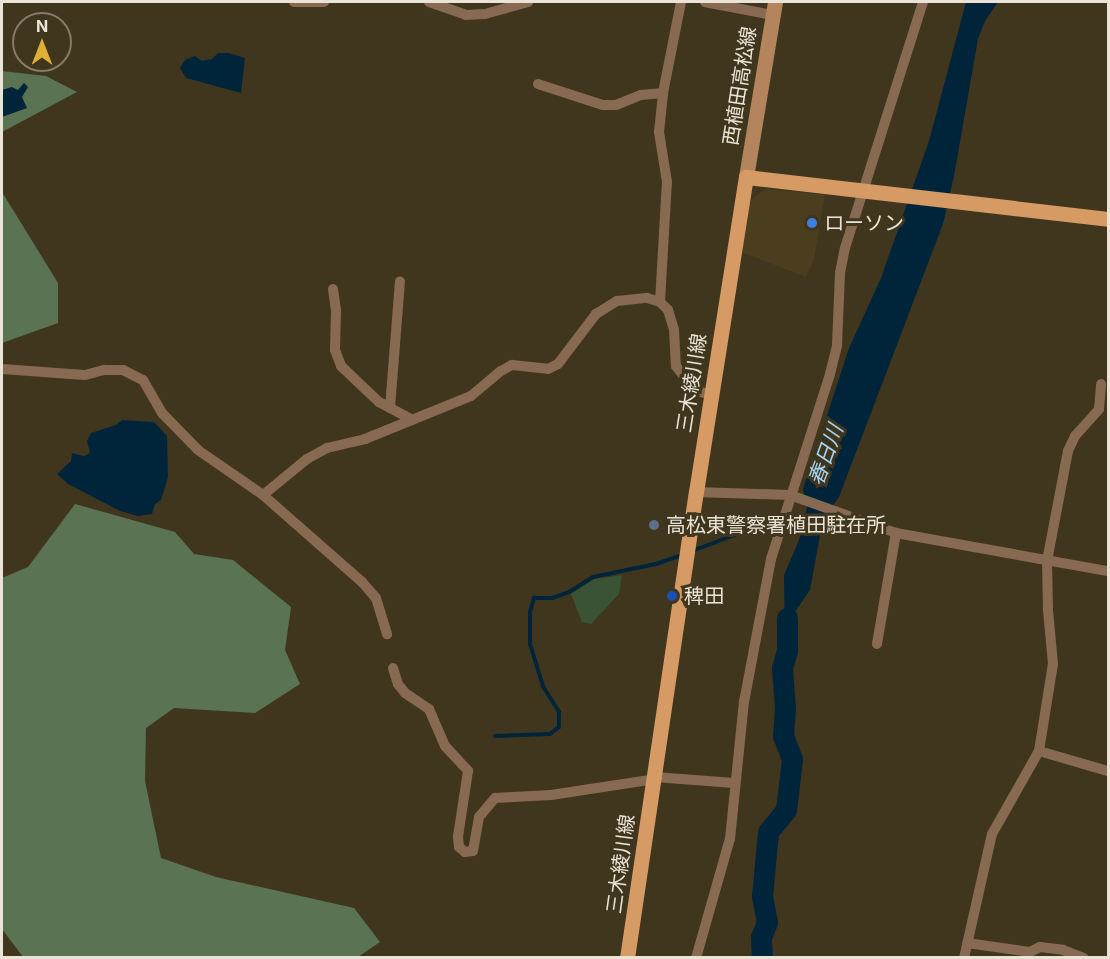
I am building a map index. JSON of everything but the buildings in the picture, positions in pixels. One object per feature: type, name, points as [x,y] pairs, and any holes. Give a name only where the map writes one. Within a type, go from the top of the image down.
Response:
[{"type":"main road","name":"西植田高松線","points":[[746,177],[773,8]]},
{"type":"main road","points":[[746,177],[1108,219]]},
{"type":"main road","name":"三木綾川線","points":[[627,957],[696,492],[746,177]]},
{"type":"street","points":[[294,2],[324,2]]},
{"type":"street","points":[[429,2],[466,15],[485,14],[528,2]]},
{"type":"street","points":[[660,302],[667,182],[659,132],[663,93],[681,2]]},
{"type":"street","points":[[705,2],[773,8]]},
{"type":"street","points":[[696,957],[730,839],[744,702],[771,560],[830,374],[839,325],[840,273],[845,248],[923,2]]},
{"type":"street","points":[[538,84],[603,105],[616,105],[641,95],[663,93]]},
{"type":"street","points":[[390,408],[400,281]]},
{"type":"street","points":[[333,289],[336,310],[335,350],[341,366],[379,402],[414,420]]},
{"type":"street","points":[[263,495],[307,459],[327,448],[365,439],[471,396],[501,371],[512,366],[548,369],[558,364],[596,314],[617,301],[647,298],[660,302],[668,310],[674,330],[676,366],[694,390],[711,395]]},
{"type":"street","points":[[2,372],[85,375],[104,370],[123,370],[143,380],[163,414],[198,450],[263,495],[369,590],[376,598],[387,634]]},
{"type":"street","points":[[964,957],[992,834],[1039,752],[1053,664],[1047,561],[1068,451],[1075,436],[1099,409],[1101,384]]},
{"type":"street","points":[[696,492],[793,496],[896,533],[1108,571]]},
{"type":"street","points":[[877,644],[896,533]]},
{"type":"street","points":[[393,668],[398,684],[405,693],[429,709],[438,735],[468,771],[458,836],[459,848],[465,852],[473,851],[479,817],[495,798],[551,795],[655,778],[734,783]]},
{"type":"street","points":[[1039,752],[1108,771]]},
{"type":"street","points":[[967,943],[1030,952],[1040,947],[1063,950],[1084,957]]},
{"type":"shaded area","points":[[765,189],[825,195],[814,259],[806,277],[741,252],[749,202]]},
{"type":"green space","points":[[2,71],[46,76],[77,92],[2,132]]},
{"type":"green space","points":[[2,192],[58,283],[58,323],[2,343]]},
{"type":"green space","points":[[75,504],[175,532],[194,554],[233,560],[291,607],[285,650],[300,684],[255,713],[174,708],[146,728],[145,781],[161,858],[216,877],[354,908],[380,942],[358,957],[23,957],[2,929],[2,578],[28,567]]},
{"type":"green space","points":[[622,575],[619,594],[591,624],[582,622],[571,594],[594,579]]},
{"type":"water","points":[[966,2],[998,2],[985,21],[978,39],[954,176],[943,224],[839,497],[823,519],[810,590],[795,612],[790,639],[785,649],[784,575],[799,540],[807,507],[803,489],[849,348],[881,278],[929,141]]},
{"type":"water","points":[[218,53],[229,53],[245,58],[241,93],[186,78],[180,68],[185,60],[195,56],[202,61],[212,59]]},
{"type":"water","points":[[24,83],[28,87],[22,97],[27,108],[2,117],[2,90],[12,87],[18,90]]},
{"type":"water","points":[[122,420],[154,422],[167,436],[168,477],[161,500],[155,504],[152,514],[138,516],[120,511],[68,484],[57,474],[71,461],[72,453],[84,456],[90,453],[87,441],[91,433],[116,425]]},
{"type":"waterway","points":[[692,551],[766,523],[808,521]]},
{"type":"waterway","points":[[495,736],[550,734],[559,727],[559,712],[543,686],[530,644],[530,612],[534,598],[552,598],[569,592],[593,577],[656,564],[682,555]]},
{"type":"waterway","name":"春日川","points":[[762,958],[761,937],[767,922],[762,896],[768,832],[786,810],[792,759],[783,736],[785,708],[782,668],[787,650],[787,618]]},
{"type":"place","name":"ローソン","points":[[812,223]]},
{"type":"place","name":"高松東警察署植田駐在所","points":[[654,525]]},
{"type":"place","name":"稗田","points":[[672,596]]}]
